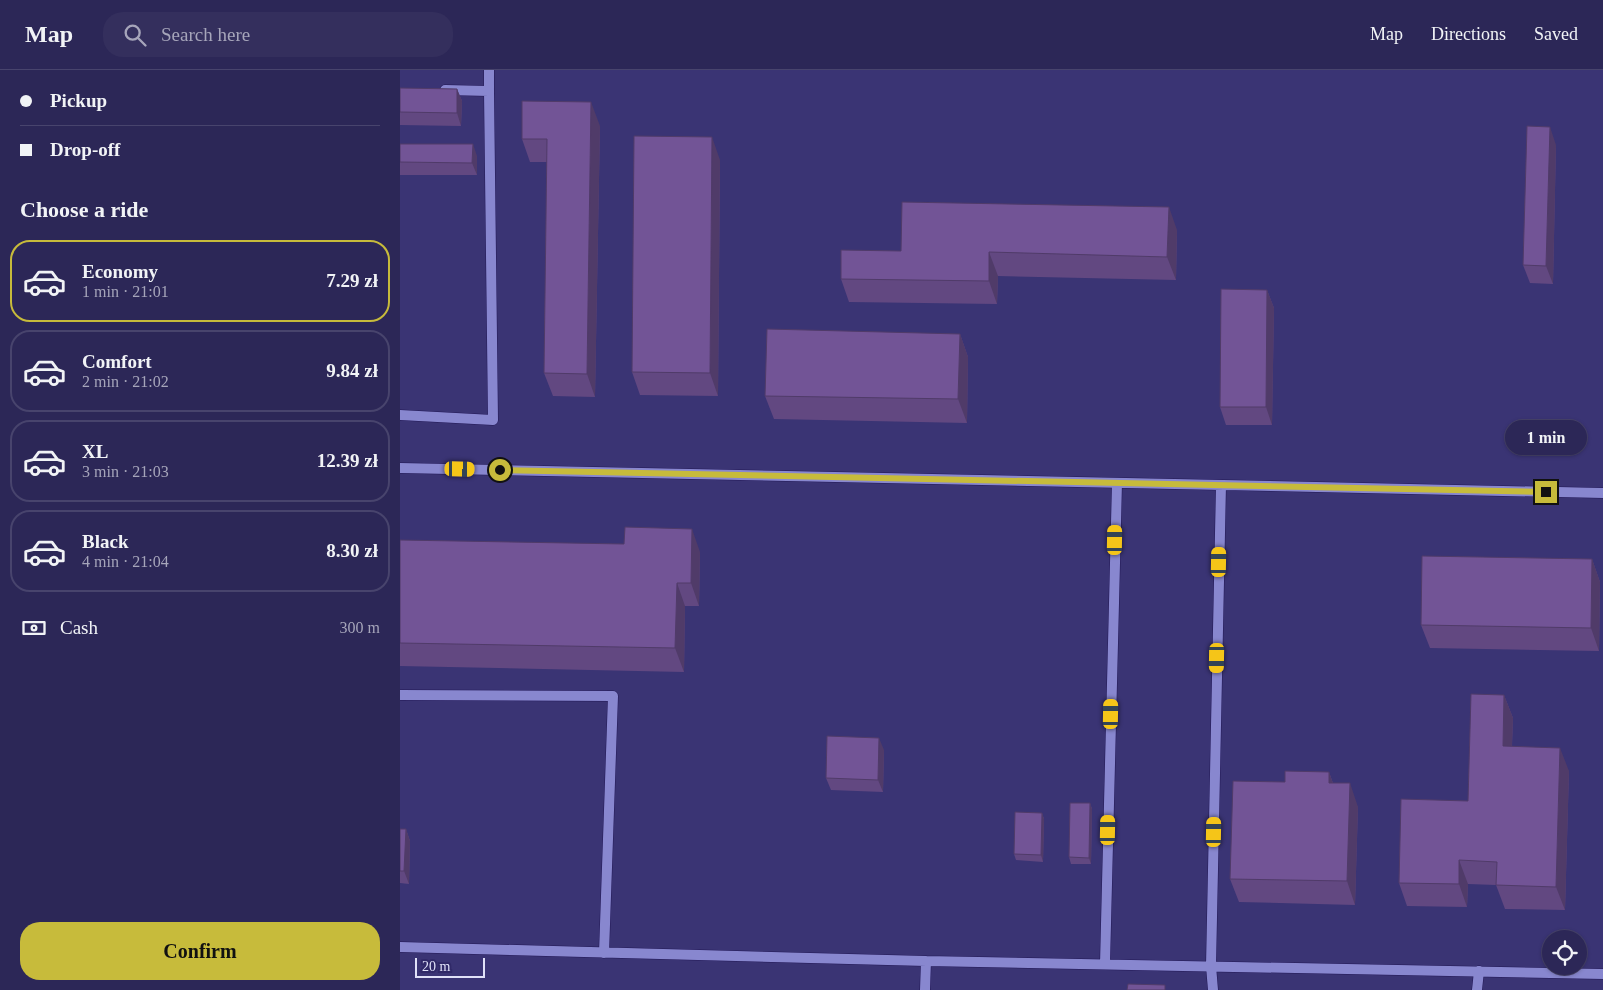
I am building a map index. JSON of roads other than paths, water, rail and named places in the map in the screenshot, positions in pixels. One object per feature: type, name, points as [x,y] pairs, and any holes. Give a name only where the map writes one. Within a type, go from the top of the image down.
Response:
[{"type":"lane","points":[[400,415],[493,420],[488,91],[490,70]]},
{"type":"lane","points":[[439,90],[488,91]]},
{"type":"lane","points":[[400,468],[1603,493]]},
{"type":"lane","points":[[1105,964],[1117,483]]},
{"type":"lane","points":[[1213,990],[1211,966],[1220,485]]},
{"type":"lane","points":[[400,695],[614,696],[604,953]]},
{"type":"lane","points":[[400,947],[926,961],[1603,974]]},
{"type":"lane","points":[[925,990],[926,961]]},
{"type":"lane","points":[[1477,990],[1479,971]]}]
